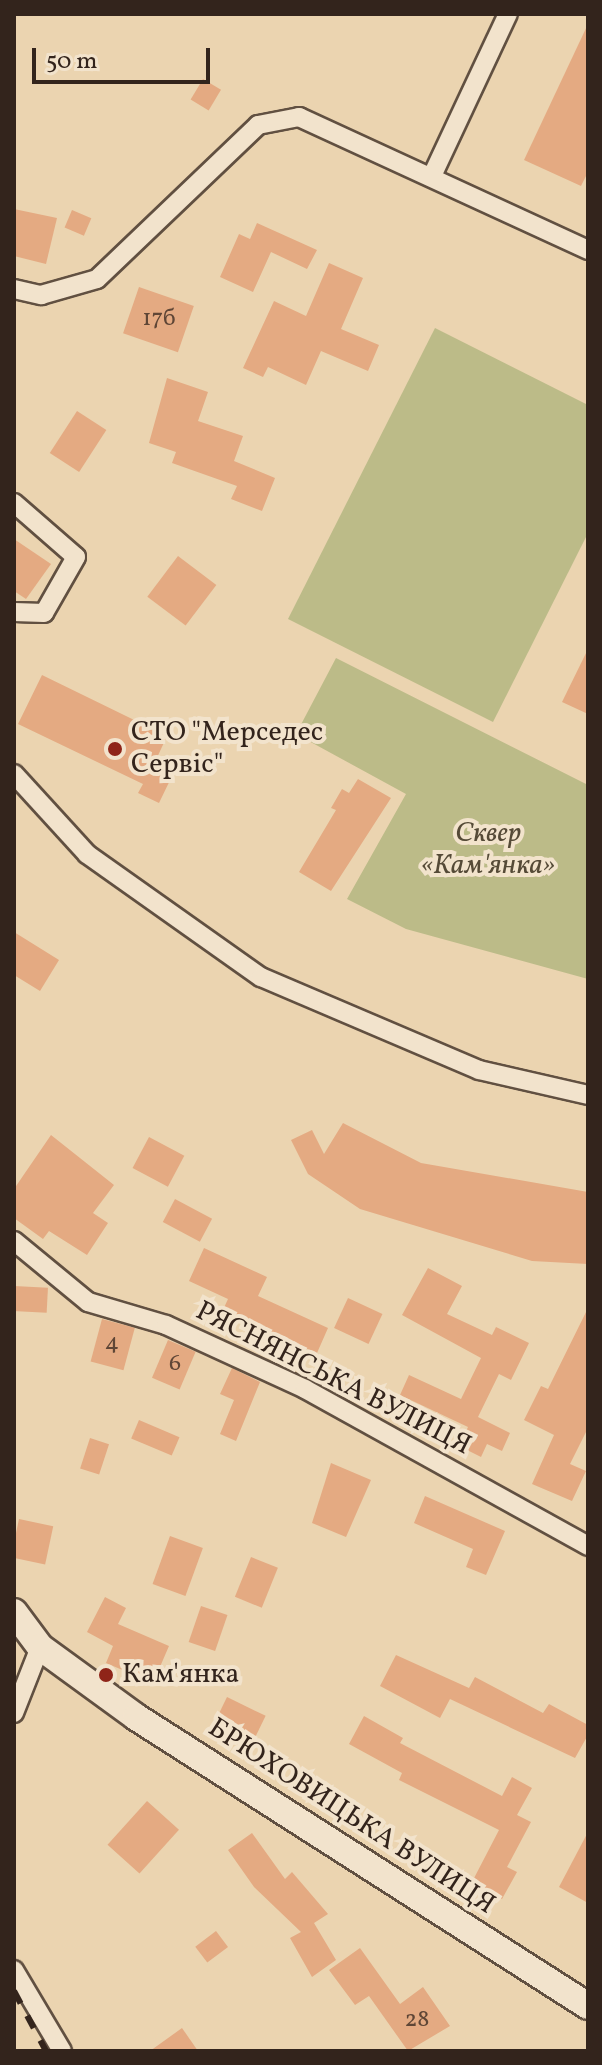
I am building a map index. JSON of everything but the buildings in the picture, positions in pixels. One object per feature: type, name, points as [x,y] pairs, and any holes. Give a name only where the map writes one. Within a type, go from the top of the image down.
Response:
[{"type":"main road","name":"БРЮХОВИЦЬКА ВУЛИЦЯ","points":[[14,1612],[40,1647],[136,1717],[588,2006]]},
{"type":"street","points":[[432,176],[508,14]]},
{"type":"street","points":[[14,289],[41,295],[97,279],[258,125],[299,117],[588,250]]},
{"type":"street","points":[[14,503],[76,557],[44,613],[14,612]]},
{"type":"street","points":[[14,774],[87,854],[261,977],[479,1070],[588,1095]]},
{"type":"street","name":"РЯСНЯНСЬКА ВУЛИЦЯ","points":[[14,1241],[88,1302],[166,1325],[305,1389],[588,1546]]},
{"type":"street","points":[[14,1713],[40,1647]]},
{"type":"street","points":[[14,1970],[62,2051]]},
{"type":"green space","points":[[435,328],[588,405],[588,533],[493,722],[288,619]]},
{"type":"green space","name":"Сквер «Кам'янка»","points":[[336,658],[588,785],[588,979],[406,929],[347,899],[406,794],[296,734]]},
{"type":"railway","points":[[14,1991],[46,2051]]},
{"type":"place","name":"СТО \"Мерседес Сервіс\"","points":[[115,749]]},
{"type":"place","name":"Кам'янка","points":[[106,1675]]}]
